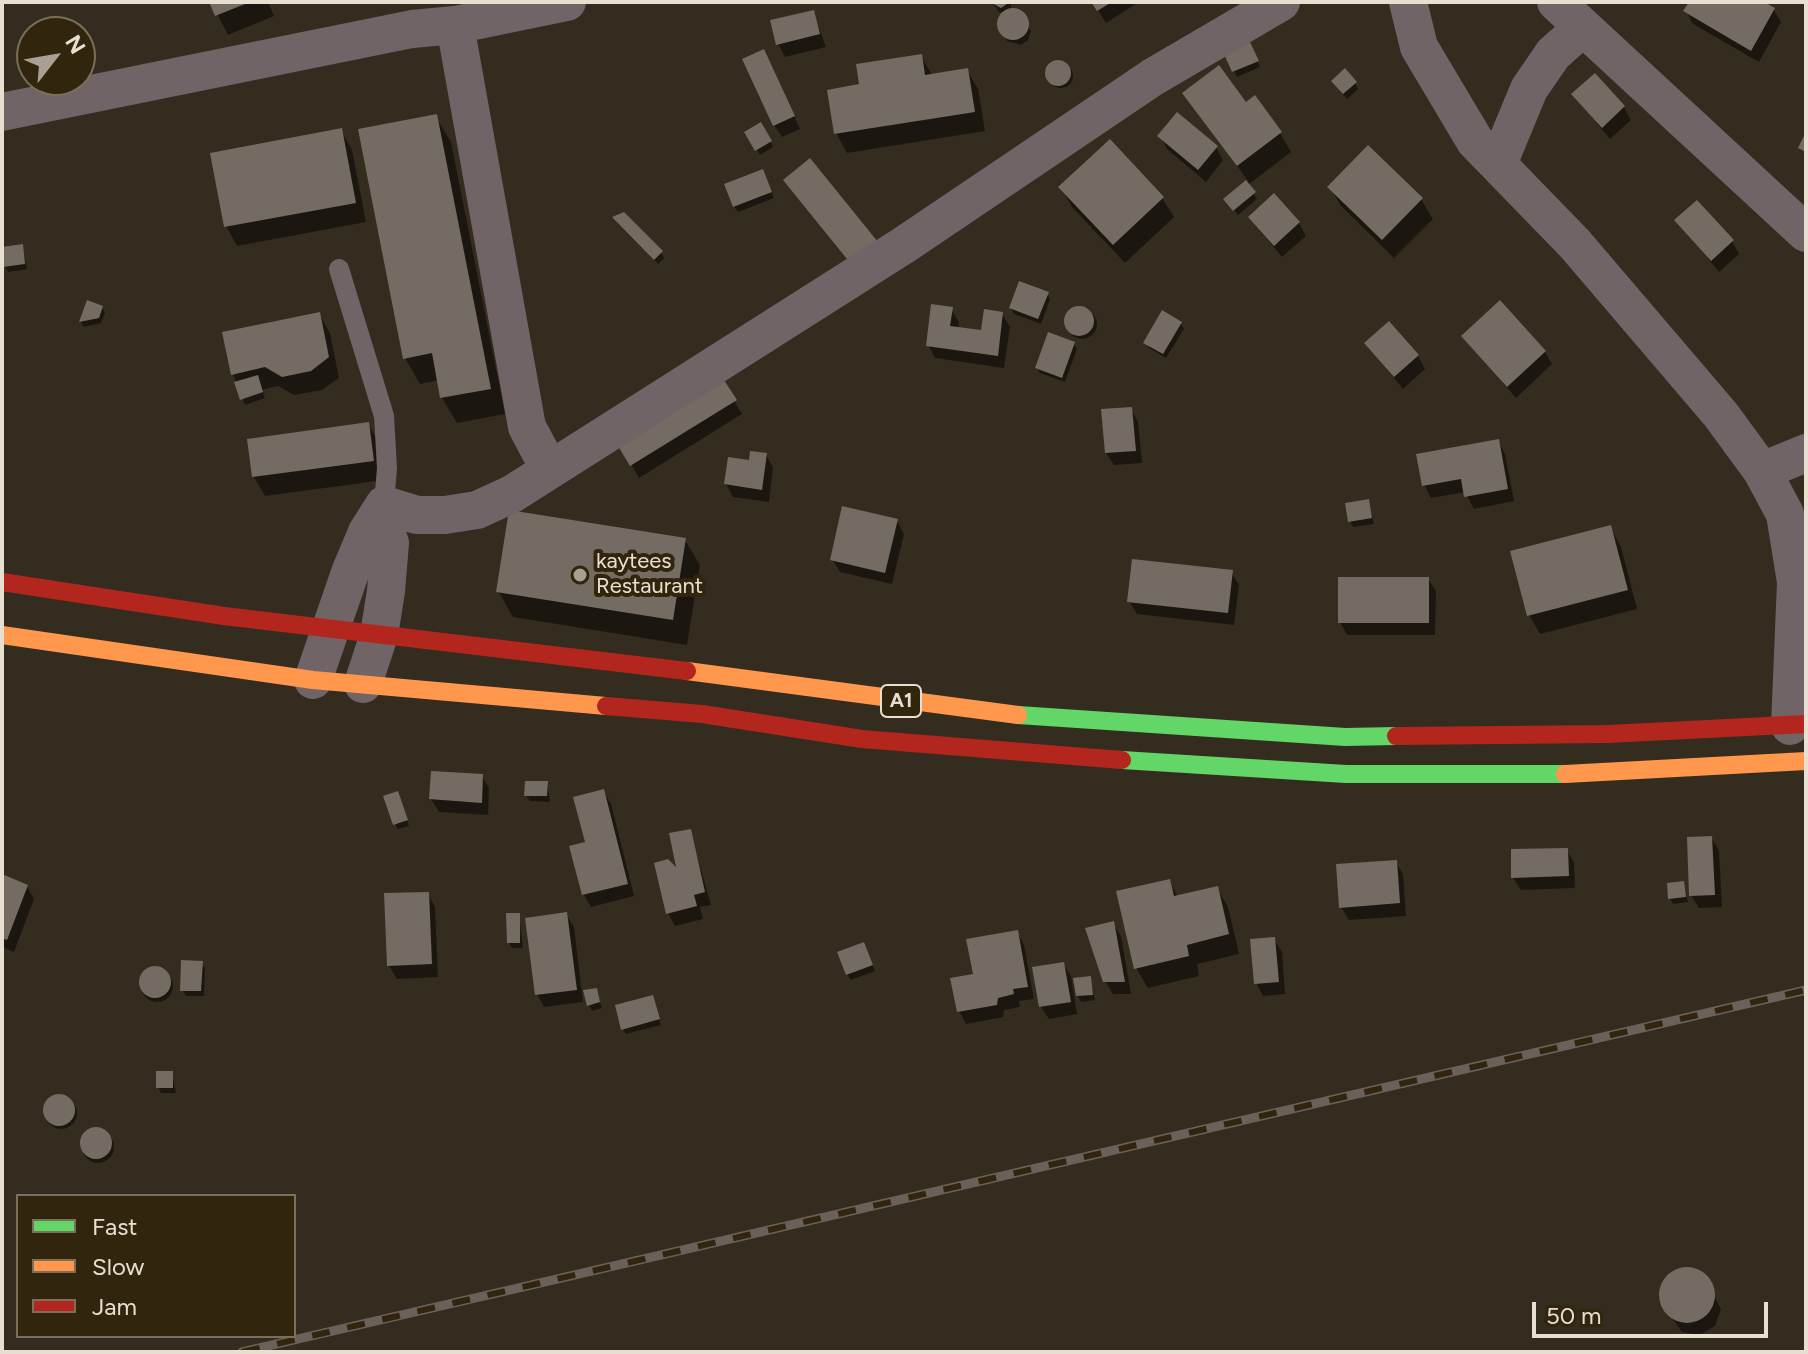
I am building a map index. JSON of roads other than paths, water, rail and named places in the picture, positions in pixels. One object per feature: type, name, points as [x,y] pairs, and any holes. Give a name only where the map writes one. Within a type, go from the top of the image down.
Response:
[{"type":"highway","name":"A1","points":[[2,582],[224,616],[702,673],[986,713],[1345,737],[1608,734],[1798,725]]},
{"type":"highway","name":"A1","points":[[2,635],[313,680],[702,714],[862,739],[1346,774],[1585,774],[1806,761]]},
{"type":"street","points":[[2,112],[408,15],[455,25],[567,2]]},
{"type":"street","points":[[382,510],[430,516],[477,510],[512,494],[904,245],[1153,77],[1281,2]]},
{"type":"street","points":[[1408,2],[1419,47],[1475,141],[1575,244],[1721,415],[1762,471],[1785,514],[1796,582],[1798,725]]},
{"type":"street","points":[[1498,164],[1529,89],[1553,54],[1569,15],[1806,233]]},
{"type":"street","points":[[455,25],[527,427],[550,470]]},
{"type":"street","points":[[1762,471],[1806,453]]},
{"type":"street","points":[[313,680],[367,532],[382,510]]},
{"type":"street","points":[[363,684],[379,635],[390,543],[382,510]]},
{"type":"lane","points":[[339,269],[384,416],[387,468],[382,510]]},
{"type":"railway","points":[[242,1352],[1806,990]]},
{"type":"place","name":"kaytees Restaurant","points":[[580,575]]}]
